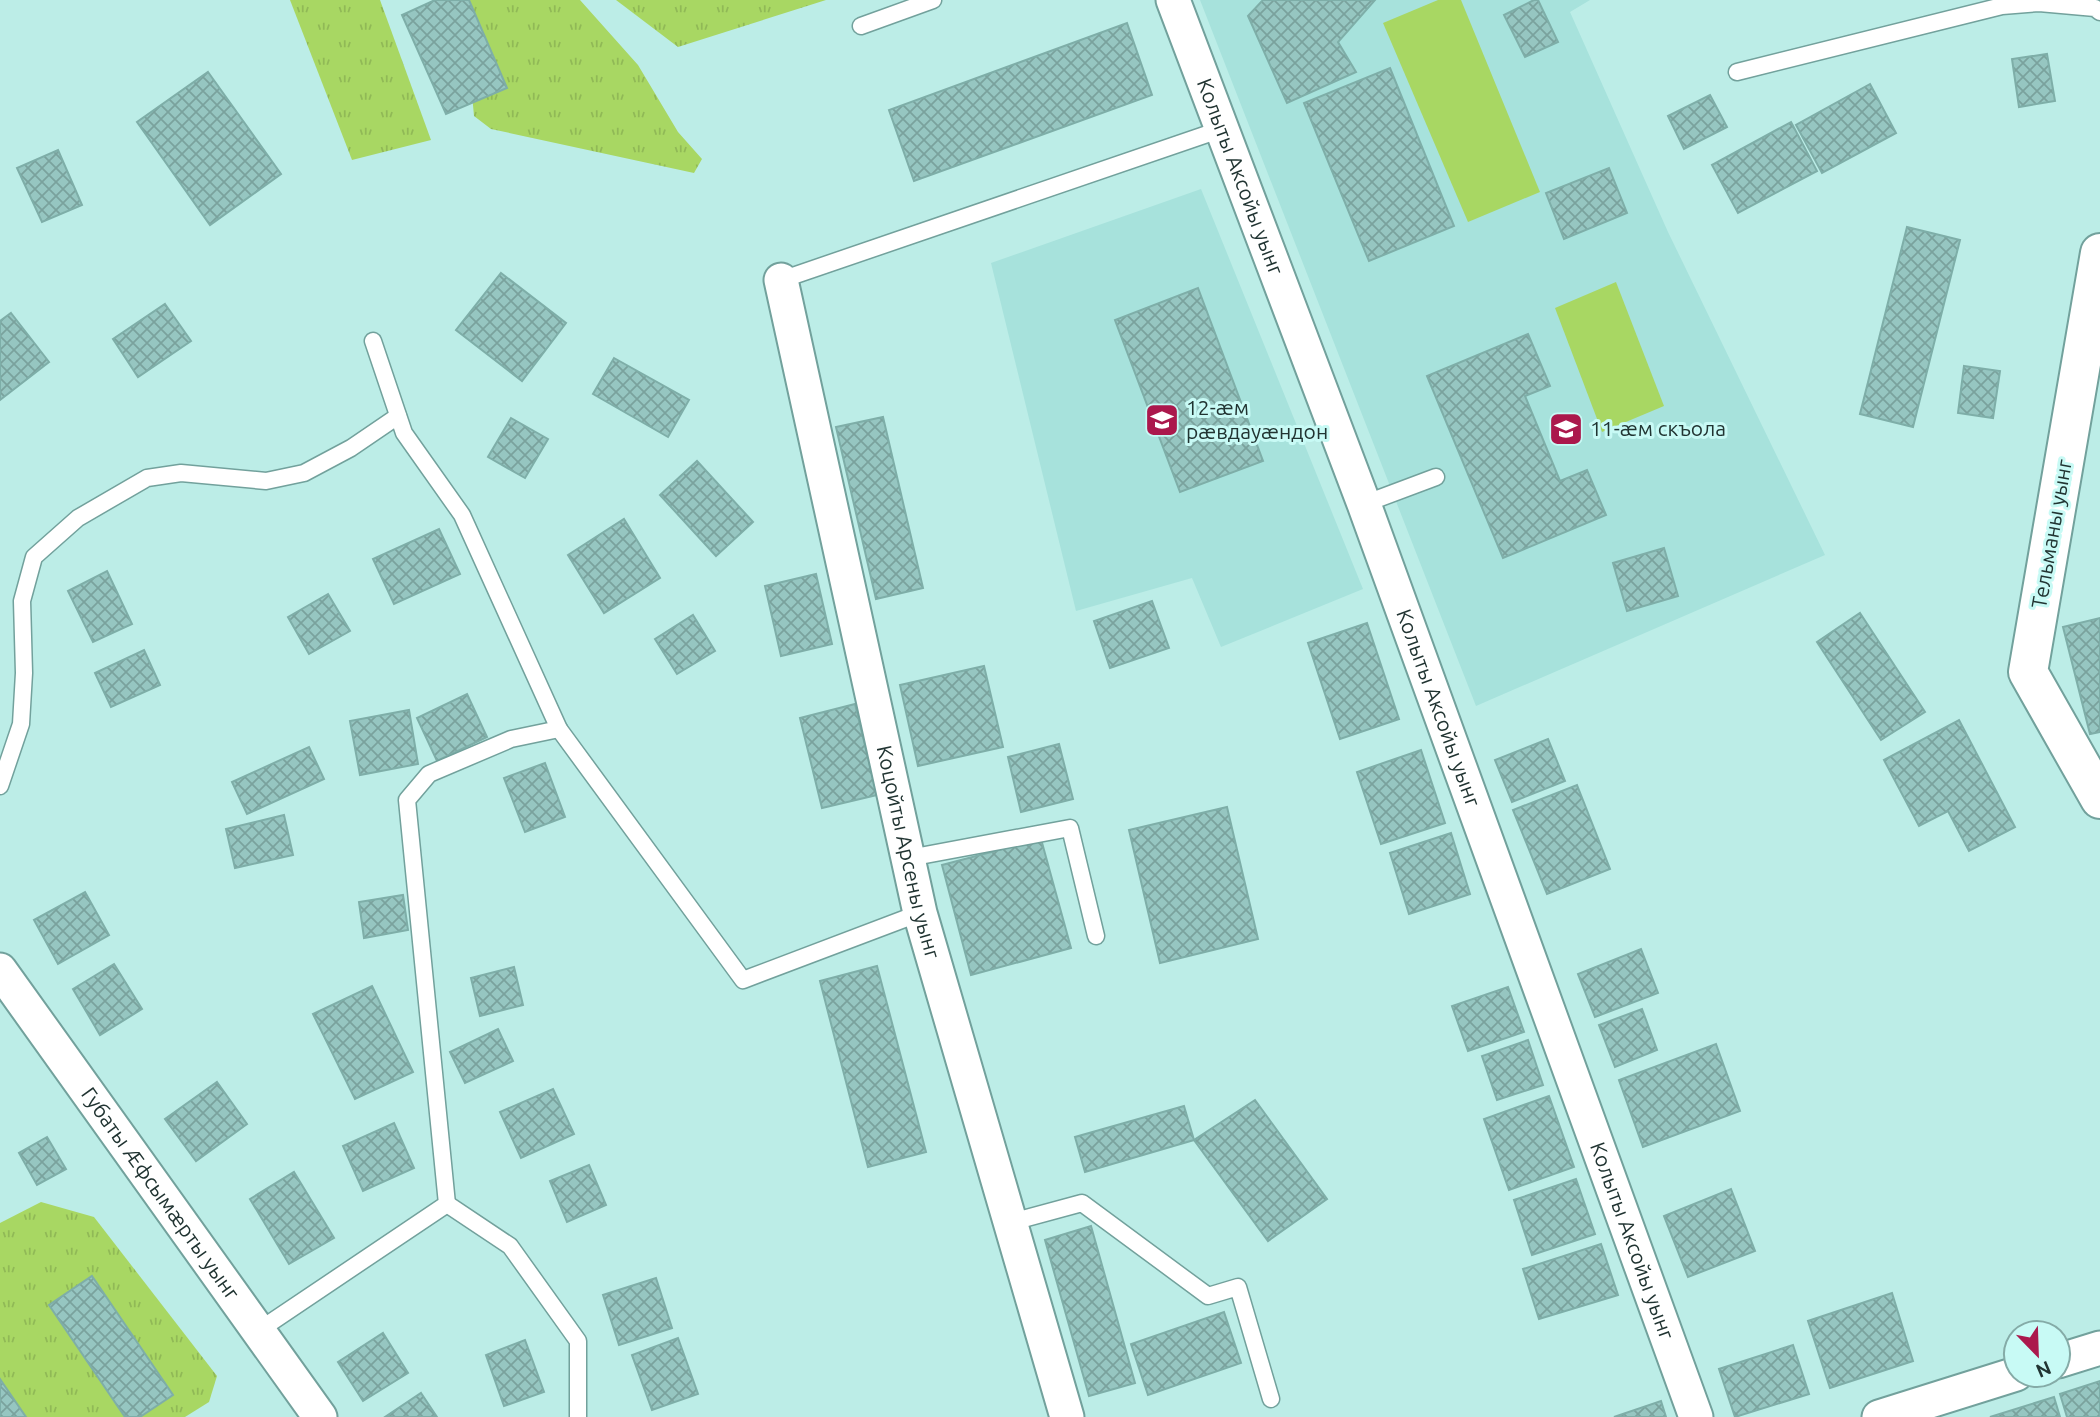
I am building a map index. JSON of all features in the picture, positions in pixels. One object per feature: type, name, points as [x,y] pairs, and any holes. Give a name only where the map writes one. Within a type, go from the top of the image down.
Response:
[{"type":"street","name":"Колыты Аксойы уынг","points":[[1173,0],[1364,504],[1696,1417]]},
{"type":"street","name":"Тельманы уынг","points":[[2100,253],[2028,672],[2100,799]]},
{"type":"street","name":"Коцойты Арсены уынг","points":[[781,280],[920,913],[1067,1417]]},
{"type":"street","name":"Губаты Æфсымæрты уынг","points":[[0,970],[316,1416]]},
{"type":"street","points":[[2072,1357],[2100,1348]]},
{"type":"street","points":[[1880,1417],[2002,1378]]},
{"type":"lane","points":[[861,26],[933,0]]},
{"type":"lane","points":[[1737,72],[2002,6],[2039,3],[2095,8],[2100,12]]},
{"type":"lane","points":[[781,280],[1222,129]]},
{"type":"lane","points":[[373,341],[404,433],[462,515],[559,729],[743,980],[920,913]]},
{"type":"lane","points":[[0,786],[21,724],[24,673],[22,601],[34,557],[78,518],[147,478],[181,473],[266,481],[304,473],[351,448],[398,416]]},
{"type":"lane","points":[[1364,504],[1436,477]]},
{"type":"lane","points":[[447,1205],[407,800],[429,774],[511,739],[559,729]]},
{"type":"lane","points":[[909,858],[1070,828],[1096,936]]},
{"type":"lane","points":[[1012,1222],[1082,1203],[1208,1296],[1238,1287],[1271,1399]]},
{"type":"lane","points":[[258,1331],[447,1205]]},
{"type":"lane","points":[[447,1205],[510,1246],[578,1341],[578,1417]]},
{"type":"shaded area","points":[[1200,0],[1590,0],[1570,12],[1668,232],[1825,555],[1476,706]]},
{"type":"shaded area","name":"12-æм рӕвдауӕндон","points":[[1201,189],[1363,589],[1221,647],[1192,578],[1076,611],[991,263]]},
{"type":"green space","points":[[290,0],[380,0],[431,140],[352,160]]},
{"type":"green space","points":[[466,0],[580,0],[638,65],[678,132],[702,159],[694,173],[491,129],[474,116],[465,18]]},
{"type":"green space","points":[[616,0],[826,0],[678,47]]},
{"type":"green space","points":[[1438,0],[1461,0],[1540,192],[1468,222],[1383,23]]},
{"type":"green space","points":[[1616,282],[1664,406],[1602,432],[1555,308]]},
{"type":"green space","points":[[41,1202],[94,1217],[217,1376],[209,1402],[185,1417],[0,1417],[0,1223]]},
{"type":"building","points":[[435,0],[469,0],[507,88],[446,114],[402,15]]},
{"type":"building","points":[[1263,0],[1375,0],[1338,42],[1356,72],[1287,103],[1248,16]]},
{"type":"building","points":[[1538,0],[1558,42],[1525,57],[1504,15]]},
{"type":"building","points":[[1127,23],[1152,95],[914,181],[889,110]]},
{"type":"building","points":[[2047,54],[2055,101],[2019,107],[2012,59]]},
{"type":"building","points":[[1390,68],[1454,226],[1369,261],[1304,103]]},
{"type":"building","points":[[208,72],[281,174],[210,225],[137,122]]},
{"type":"building","points":[[1870,84],[1896,133],[1822,173],[1796,125]]},
{"type":"building","points":[[1710,95],[1727,127],[1684,149],[1668,116]]},
{"type":"building","points":[[1791,122],[1817,171],[1738,213],[1712,165]]},
{"type":"building","points":[[58,150],[82,205],[42,222],[17,168]]},
{"type":"building","points":[[1609,168],[1627,213],[1564,239],[1546,193]]},
{"type":"building","points":[[1907,227],[1960,240],[1913,427],[1860,414]]},
{"type":"building","points":[[501,273],[566,323],[522,381],[456,330]]},
{"type":"building","points":[[1198,288],[1263,461],[1180,492],[1115,320]]},
{"type":"building","points":[[165,304],[191,341],[138,377],[113,339]]},
{"type":"building","points":[[11,313],[49,362],[0,400],[0,321]]},
{"type":"building","points":[[1528,334],[1550,386],[1525,396],[1560,481],[1587,470],[1606,515],[1503,558],[1427,376]]},
{"type":"building","points":[[614,358],[689,400],[668,437],[593,394]]},
{"type":"building","points":[[1964,366],[2000,371],[1993,418],[1958,413]]},
{"type":"building","points":[[883,417],[923,588],[876,599],[836,427]]},
{"type":"building","points":[[511,418],[548,439],[525,478],[488,457]]},
{"type":"building","points":[[697,461],[753,522],[716,556],[660,495]]},
{"type":"building","points":[[624,519],[660,578],[604,613],[568,555]]},
{"type":"building","points":[[439,529],[460,574],[394,604],[373,559]]},
{"type":"building","points":[[1664,548],[1678,596],[1627,611],[1613,563]]},
{"type":"building","points":[[107,571],[132,624],[93,642],[68,591]]},
{"type":"building","points":[[816,574],[832,644],[781,656],[765,586]]},
{"type":"building","points":[[328,594],[350,631],[309,654],[288,617]]},
{"type":"building","points":[[1152,601],[1169,648],[1110,668],[1094,621]]},
{"type":"building","points":[[1860,613],[1925,712],[1881,740],[1817,642]]},
{"type":"building","points":[[693,615],[715,651],[677,674],[655,639]]},
{"type":"building","points":[[2100,618],[2100,732],[2090,734],[2063,627]]},
{"type":"building","points":[[1367,623],[1399,719],[1340,739],[1308,643]]},
{"type":"building","points":[[144,650],[160,685],[111,707],[95,673]]},
{"type":"building","points":[[984,666],[1003,747],[918,766],[900,685]]},
{"type":"building","points":[[467,694],[487,737],[437,761],[417,718]]},
{"type":"building","points":[[855,704],[877,795],[822,808],[800,718]]},
{"type":"building","points":[[409,710],[418,764],[360,775],[350,721]]},
{"type":"building","points":[[1959,720],[2015,827],[1969,851],[1948,811],[1919,826],[1884,760]]},
{"type":"building","points":[[1548,739],[1565,781],[1512,802],[1495,760]]},
{"type":"building","points":[[1059,744],[1073,799],[1021,812],[1008,757]]},
{"type":"building","points":[[309,747],[324,779],[247,814],[232,782]]},
{"type":"building","points":[[1421,750],[1445,823],[1381,844],[1357,772]]},
{"type":"building","points":[[545,763],[565,817],[525,832],[504,778]]},
{"type":"building","points":[[1577,785],[1610,869],[1547,894],[1513,810]]},
{"type":"building","points":[[1227,807],[1258,939],[1160,963],[1129,830]]},
{"type":"building","points":[[284,815],[293,855],[235,868],[226,829]]},
{"type":"building","points":[[1451,833],[1470,894],[1409,914],[1390,853]]},
{"type":"building","points":[[1041,839],[1071,948],[971,975],[942,865]]},
{"type":"building","points":[[85,892],[109,935],[58,964],[34,920]]},
{"type":"building","points":[[403,895],[408,930],[364,938],[359,902]]},
{"type":"building","points":[[1641,949],[1658,993],[1595,1017],[1578,974]]},
{"type":"building","points":[[114,964],[142,1009],[100,1035],[73,989]]},
{"type":"building","points":[[877,966],[926,1152],[868,1167],[820,981]]},
{"type":"building","points":[[514,967],[523,1005],[480,1016],[471,978]]},
{"type":"building","points":[[372,986],[413,1072],[355,1099],[313,1014]]},
{"type":"building","points":[[1508,987],[1524,1032],[1468,1051],[1452,1006]]},
{"type":"building","points":[[1642,1009],[1657,1050],[1615,1067],[1599,1025]]},
{"type":"building","points":[[498,1029],[513,1061],[465,1083],[450,1052]]},
{"type":"building","points":[[1528,1040],[1543,1085],[1497,1100],[1482,1056]]},
{"type":"building","points":[[1716,1044],[1740,1111],[1643,1147],[1619,1080]]},
{"type":"building","points":[[217,1082],[247,1124],[196,1161],[165,1119]]},
{"type":"building","points":[[553,1089],[574,1134],[521,1158],[500,1112]]},
{"type":"building","points":[[1549,1096],[1574,1167],[1509,1190],[1484,1119]]},
{"type":"building","points":[[1255,1100],[1327,1199],[1268,1241],[1194,1140]]},
{"type":"building","points":[[1184,1106],[1194,1140],[1085,1172],[1075,1137]]},
{"type":"building","points":[[394,1123],[414,1168],[363,1191],[343,1146]]},
{"type":"building","points":[[47,1137],[66,1169],[37,1185],[19,1153]]},
{"type":"building","points":[[589,1165],[606,1205],[567,1222],[550,1181]]},
{"type":"building","points":[[294,1172],[334,1238],[289,1264],[250,1199]]},
{"type":"building","points":[[1576,1179],[1595,1234],[1532,1255],[1514,1200]]},
{"type":"building","points":[[1731,1189],[1755,1251],[1688,1277],[1664,1216]]},
{"type":"building","points":[[1091,1226],[1135,1383],[1089,1396],[1045,1240]]},
{"type":"building","points":[[1601,1244],[1618,1295],[1539,1319],[1523,1269]]},
{"type":"building","points":[[92,1276],[173,1395],[140,1417],[125,1417],[49,1305]]},
{"type":"building","points":[[656,1278],[672,1328],[619,1345],[603,1295]]},
{"type":"building","points":[[1892,1293],[1913,1361],[1830,1388],[1808,1321]]},
{"type":"building","points":[[1224,1312],[1241,1363],[1148,1395],[1131,1344]]},
{"type":"building","points":[[383,1333],[408,1373],[363,1401],[338,1362]]},
{"type":"building","points":[[678,1338],[698,1394],[652,1410],[632,1355]]},
{"type":"building","points":[[525,1340],[544,1392],[504,1406],[486,1355]]},
{"type":"building","points":[[1793,1345],[1809,1394],[1735,1417],[1719,1369]]},
{"type":"building","points":[[0,1379],[26,1417],[0,1417]]},
{"type":"building","points":[[2100,1381],[2100,1417],[2067,1417],[2060,1394]]},
{"type":"building","points":[[421,1393],[437,1417],[385,1417]]},
{"type":"building","points":[[2054,1397],[2060,1417],[1990,1417]]},
{"type":"building","points":[[1661,1401],[1666,1417],[1614,1417]]},
{"type":"place","name":"12-æм рӕвдауӕндон","points":[[1162,420]]},
{"type":"place","name":"11-æм скъола","points":[[1566,429]]}]
